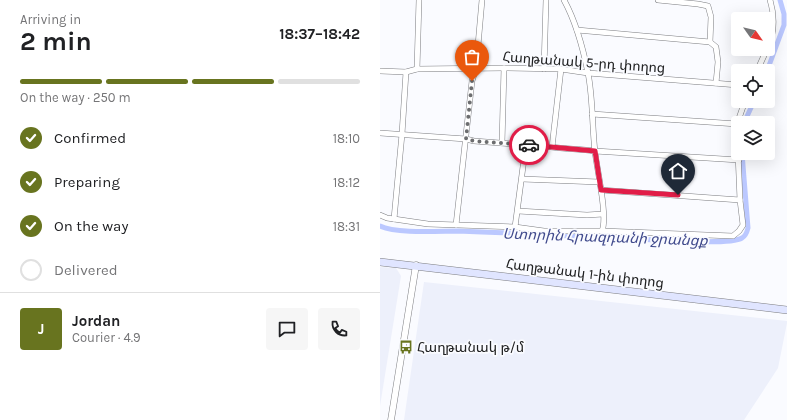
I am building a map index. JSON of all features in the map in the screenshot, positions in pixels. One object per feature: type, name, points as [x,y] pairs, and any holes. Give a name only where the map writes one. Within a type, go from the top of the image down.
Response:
[{"type":"main road","name":"Հաղթանակ 1-ին փողոց","points":[[380,262],[416,265],[787,310]]},
{"type":"street","points":[[417,69],[419,0]]},
{"type":"street","points":[[456,225],[472,81],[476,68],[482,0]]},
{"type":"street","points":[[544,69],[546,0]]},
{"type":"street","points":[[564,0],[572,13],[588,73],[595,151],[601,190],[604,227],[602,231]]},
{"type":"street","points":[[658,0],[708,6],[711,17],[710,42]]},
{"type":"street","points":[[770,0],[773,12]]},
{"type":"street","points":[[577,30],[710,42],[716,48],[718,62],[716,83]]},
{"type":"street","name":"Հաղթանակ 5-րդ փողոց","points":[[380,71],[406,72],[417,69],[476,68],[561,69],[588,73],[731,84]]},
{"type":"street","points":[[502,143],[504,68]]},
{"type":"street","points":[[552,147],[561,69]]},
{"type":"street","points":[[394,219],[406,72]]},
{"type":"street","points":[[592,114],[731,124]]},
{"type":"street","points":[[380,133],[578,148],[595,151],[731,160]]},
{"type":"street","points":[[515,227],[526,144]]},
{"type":"street","points":[[380,216],[428,224],[515,227],[544,231],[602,231],[733,236],[739,231],[743,224],[740,200],[739,160]]},
{"type":"street","points":[[522,179],[599,182]]},
{"type":"street","points":[[601,190],[740,200]]},
{"type":"street","points":[[518,211],[587,216],[603,214]]},
{"type":"street","points":[[391,420],[416,265]]},
{"type":"shaded area","points":[[380,267],[396,268],[401,276],[380,406]]},
{"type":"shaded area","points":[[424,282],[787,321],[787,323],[778,368],[744,420],[404,420]]},
{"type":"waterway","name":"Ստորին Հրազդանի ջրանցք","points":[[770,64],[784,25],[784,14],[780,0]]},
{"type":"waterway","name":"Ստորին Հրազդանի ջրանցք","points":[[747,116],[751,108]]},
{"type":"waterway","name":"Ստորին Հրազդանի ջրանցք","points":[[380,226],[387,229],[429,232],[458,231],[689,242],[722,242],[734,240],[742,238],[747,232],[748,228],[743,160]]},
{"type":"way so far","points":[[472,81],[466,139],[474,141],[529,145]]},
{"type":"place","name":"Հաղթանակ թ/մ","points":[[406,347]]},
{"type":"route","points":[[529,145],[578,148],[595,151],[601,190],[678,195]]}]
